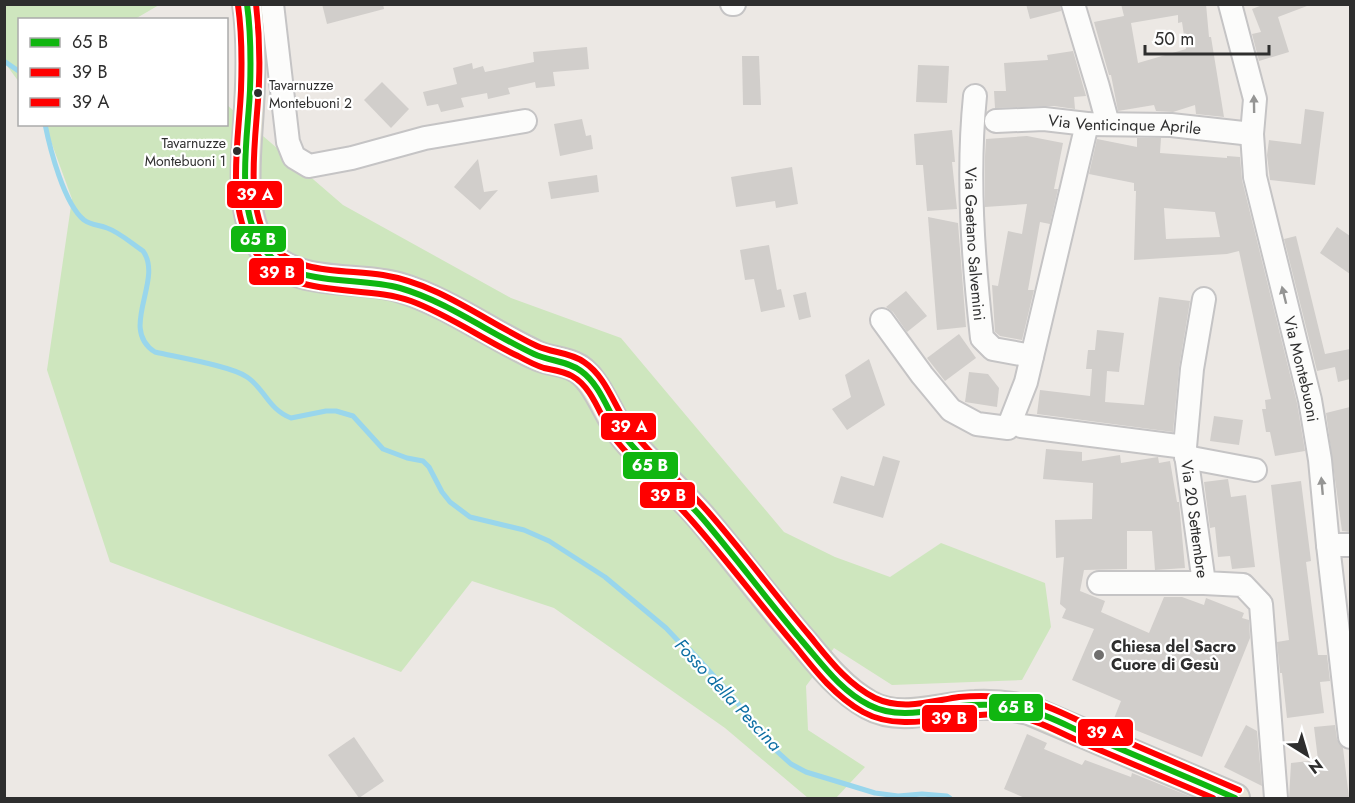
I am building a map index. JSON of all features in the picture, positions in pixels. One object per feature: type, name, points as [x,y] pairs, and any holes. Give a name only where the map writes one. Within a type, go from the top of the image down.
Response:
[{"type":"main road","points":[[247,4],[250,48],[246,171],[248,207],[254,233],[278,264],[298,274],[366,281],[398,287],[456,311],[539,357],[573,366],[583,372],[622,434],[700,516],[812,652],[849,691],[869,706],[904,714],[973,705],[1001,704],[1029,710],[1235,798]]},
{"type":"street","points":[[272,4],[288,142],[294,157],[309,166],[352,158],[425,138],[525,122]]},
{"type":"street","points":[[882,320],[951,410],[977,424],[1008,428],[1026,382],[1097,124],[1098,87],[1073,4]]},
{"type":"street","name":"Via Montebuoni","points":[[1230,4],[1255,99],[1252,134],[1255,177],[1310,400],[1320,460],[1350,737]]},
{"type":"street","points":[[250,88],[281,83]]},
{"type":"street","name":"Via Gaetano Salvemini","points":[[975,96],[971,134],[974,233],[982,338],[993,349],[1032,356]]},
{"type":"street","name":"Via Venticinque Aprile","points":[[996,121],[1044,119],[1097,124],[1171,125],[1252,134]]},
{"type":"street","name":"Via 20 Settembre","points":[[1204,299],[1192,369],[1186,452],[1204,584],[1243,585],[1261,604],[1276,798]]},
{"type":"street","name":"Via 20 Settembre","points":[[1021,426],[1186,452]]},
{"type":"street","points":[[1186,452],[1255,470]]},
{"type":"street","points":[[1328,544],[1350,545]]},
{"type":"street","points":[[1099,584],[1204,584]]},
{"type":"green space","points":[[5,4],[159,4],[137,18],[18,18],[18,81],[5,63]]},
{"type":"green space","points":[[228,106],[343,205],[511,298],[621,338],[784,532],[835,557],[890,577],[941,543],[1045,583],[1051,627],[1022,680],[892,685],[834,648],[806,686],[808,730],[865,767],[836,798],[808,798],[725,728],[554,608],[472,581],[401,672],[110,562],[47,370],[72,199],[45,126],[228,126]]},
{"type":"building","points":[[322,4],[383,4],[384,9],[327,24]]},
{"type":"building","points":[[1026,4],[1060,4],[1061,11],[1030,19]]},
{"type":"building","points":[[1121,4],[1206,4],[1209,37],[1211,37],[1224,117],[1196,114],[1195,105],[1173,112],[1156,111],[1154,105],[1118,111],[1111,75],[1109,75],[1094,22],[1124,16]],"holes":[[[1178,15],[1178,23],[1182,22],[1186,49],[1138,63],[1131,23]]]},
{"type":"building","points":[[1265,4],[1306,4],[1307,6],[1278,17],[1289,52],[1259,61],[1252,34],[1261,32],[1252,9]]},
{"type":"building","points":[[587,47],[589,69],[553,72],[555,86],[536,88],[535,82],[508,88],[510,94],[488,99],[487,93],[461,98],[464,107],[441,112],[438,104],[427,106],[423,92],[457,84],[453,68],[472,63],[473,69],[483,66],[485,72],[534,62],[533,52]]},
{"type":"building","points":[[1073,51],[1086,96],[1074,97],[1075,109],[1054,106],[995,108],[994,91],[1006,91],[1004,63],[1048,60],[1047,55]]},
{"type":"building","points":[[742,56],[759,56],[761,105],[743,105]]},
{"type":"building","points":[[918,65],[949,66],[947,103],[916,102]]},
{"type":"building","points":[[382,82],[409,109],[391,128],[364,100]]},
{"type":"building","points":[[1305,109],[1324,112],[1315,185],[1270,180],[1267,155],[1269,140],[1301,144]]},
{"type":"building","points":[[582,119],[586,136],[591,135],[593,149],[560,156],[554,124]]},
{"type":"building","points":[[952,130],[955,162],[952,162],[957,209],[927,211],[923,165],[916,165],[914,134]]},
{"type":"building","points":[[1027,136],[1063,143],[1054,189],[1058,189],[1050,224],[1040,222],[1028,290],[1034,290],[1022,340],[1000,336],[995,332],[992,285],[998,286],[1008,231],[1022,234],[1027,204],[985,207],[985,156],[986,139]]},
{"type":"building","points":[[1137,138],[1161,138],[1160,153],[1240,157],[1242,180],[1297,403],[1305,451],[1275,456],[1270,432],[1266,432],[1262,409],[1266,409],[1265,400],[1271,399],[1239,251],[1227,254],[1134,260],[1136,191],[1134,191],[1134,183],[1089,174],[1097,139],[1137,147]],"holes":[[[1164,208],[1215,212],[1220,237],[1166,239]]]},
{"type":"building","points":[[478,159],[484,192],[498,190],[480,210],[454,187]]},
{"type":"building","points":[[792,167],[798,204],[776,208],[775,201],[736,207],[731,177]]},
{"type":"building","points":[[597,175],[599,192],[551,199],[548,182]]},
{"type":"building","points":[[928,217],[958,223],[966,327],[937,330]]},
{"type":"building","points":[[1337,227],[1350,236],[1350,274],[1320,253]]},
{"type":"building","points":[[1296,236],[1325,354],[1350,349],[1350,379],[1338,382],[1335,367],[1317,371],[1284,239]]},
{"type":"building","points":[[769,245],[777,290],[781,289],[785,307],[761,312],[754,279],[745,280],[740,250]]},
{"type":"building","points":[[906,291],[927,316],[907,332],[893,312],[886,307]]},
{"type":"building","points":[[806,292],[811,317],[799,320],[793,295]]},
{"type":"building","points":[[1159,297],[1190,301],[1179,368],[1173,432],[1037,414],[1040,390],[1090,396],[1092,369],[1086,369],[1088,350],[1095,350],[1097,330],[1124,333],[1119,372],[1107,371],[1105,402],[1144,405]]},
{"type":"building","points":[[959,334],[976,358],[945,381],[927,358]]},
{"type":"building","points":[[869,359],[885,405],[847,430],[832,409],[851,397],[845,375]]},
{"type":"building","points":[[969,372],[988,374],[999,388],[997,407],[965,402]]},
{"type":"building","points":[[1350,407],[1350,532],[1342,531],[1326,413]]},
{"type":"building","points":[[1214,416],[1243,420],[1239,445],[1210,441]]},
{"type":"building","points":[[1046,449],[1082,452],[1082,461],[1120,455],[1121,463],[1158,457],[1159,463],[1170,461],[1177,502],[1179,502],[1185,568],[1155,570],[1152,531],[1127,531],[1127,569],[1084,570],[1080,591],[1105,601],[1101,612],[1149,633],[1164,597],[1182,597],[1204,605],[1206,598],[1244,613],[1242,618],[1249,620],[1250,638],[1202,757],[1113,721],[1121,701],[1072,680],[1094,629],[1062,618],[1066,609],[1060,604],[1064,557],[1056,558],[1055,520],[1092,519],[1093,483],[1043,479]]},
{"type":"building","points":[[883,456],[900,461],[883,518],[833,503],[841,476],[874,486]]},
{"type":"building","points":[[1228,479],[1231,497],[1246,495],[1255,567],[1232,569],[1230,556],[1218,557],[1215,527],[1210,528],[1204,482]]},
{"type":"building","points":[[1301,481],[1311,561],[1306,562],[1318,655],[1327,655],[1330,681],[1320,682],[1324,713],[1287,718],[1277,642],[1289,640],[1271,485]]},
{"type":"building","points":[[1246,725],[1257,731],[1262,786],[1224,767]]},
{"type":"building","points":[[1335,725],[1337,739],[1343,748],[1349,798],[1289,798],[1291,763],[1318,760],[1314,727]]},
{"type":"building","points":[[1027,734],[1047,743],[1044,749],[1082,765],[1085,760],[1131,777],[1132,773],[1194,798],[1025,798],[1004,789]]},
{"type":"building","points":[[354,737],[384,781],[359,798],[328,755]]},
{"type":"waterway","name":"Fosso della Pescina","points":[[4,61],[18,71]]},
{"type":"waterway","name":"Fosso della Pescina","points":[[45,126],[64,189],[77,212],[87,222],[112,230],[143,251],[148,263],[149,276],[140,318],[140,331],[145,342],[155,352],[239,373],[253,382],[277,409],[291,418],[326,411],[336,411],[353,416],[383,449],[423,461],[450,502],[470,517],[524,530],[549,541],[605,577],[690,650],[733,697],[770,745],[791,764],[806,772],[875,793],[898,796],[922,794],[950,798]]},
{"type":"transit line","points":[[247,4],[251,68],[245,169],[248,210],[261,245],[273,259],[289,269],[306,275],[382,284],[418,294],[452,309],[517,346],[581,371],[600,393],[619,428],[633,447],[703,519],[832,676],[869,705],[880,710],[903,713],[976,705],[1000,705],[1033,711],[1235,798]]},
{"type":"transit line","points":[[256,4],[259,33],[254,165],[256,208],[261,227],[270,243],[281,254],[308,266],[383,275],[424,287],[537,346],[573,356],[584,362],[605,385],[632,431],[710,514],[831,661],[847,678],[875,698],[896,704],[928,703],[975,696],[1007,697],[1032,701],[1239,790]]},
{"type":"transit line","points":[[238,5],[242,69],[236,172],[239,213],[254,250],[268,266],[286,277],[305,284],[392,296],[411,301],[439,313],[531,363],[565,373],[580,381],[592,396],[610,431],[624,450],[674,501],[720,553],[819,675],[844,699],[863,712],[881,719],[900,722],[983,715],[1024,718],[1213,798]]},
{"type":"place","name":"Tavarnuzze Montebuoni 2","points":[[258,93]]},
{"type":"place","name":"Tavarnuzze Montebuoni 1","points":[[237,151]]},
{"type":"place","name":"Chiesa del Sacro Cuore di Gesù","points":[[1099,655]]}]
